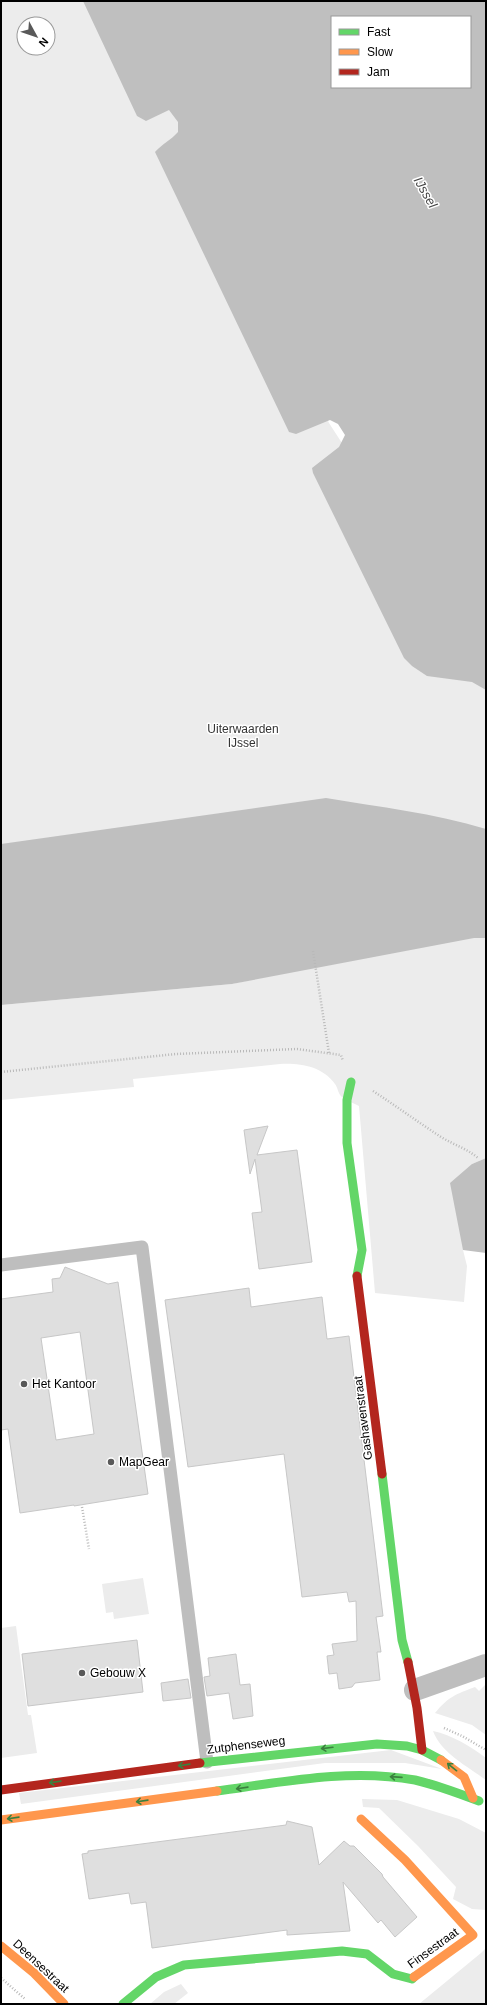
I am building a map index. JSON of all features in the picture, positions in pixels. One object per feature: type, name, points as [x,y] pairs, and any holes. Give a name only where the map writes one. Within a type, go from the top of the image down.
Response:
[{"type":"street","name":"Gashavenstraat","points":[[351,1082],[347,1100],[347,1143],[362,1250],[357,1272],[402,1640],[415,1690],[422,1750]]},
{"type":"street","points":[[415,1690],[486,1665]]},
{"type":"street","name":"Zutphenseweg","points":[[1,1790],[207,1762],[367,1744],[391,1744],[422,1750],[446,1762],[464,1776],[473,1798]]},
{"type":"street","points":[[1,1820],[300,1780],[353,1775],[404,1777],[446,1788],[486,1804]]},
{"type":"street","name":"Finsestraat","points":[[123,2004],[156,1977],[184,1966],[342,1950],[367,1954],[393,1974],[412,1979],[473,1935],[405,1860],[361,1819]]},
{"type":"street","name":"Deensestraat","points":[[1,1946],[34,1973],[64,2004]]},
{"type":"lane","points":[[1,1265],[142,1247],[207,1762]]},
{"type":"path","points":[[313,951],[329,1053]]},
{"type":"path","points":[[1,1072],[176,1054],[297,1049],[341,1055],[351,1082],[375,1092],[431,1131],[455,1146],[466,1149],[478,1158]]},
{"type":"path","points":[[82,1507],[89,1549]]},
{"type":"path","points":[[420,1724],[444,1728],[462,1736],[486,1750]]},
{"type":"path","points":[[1,1978],[30,2004]]},
{"type":"green space","name":"Uiterwaarden IJssel","points":[[1,1],[118,1],[329,423],[486,666],[486,1158],[472,1164],[463,1250],[467,1266],[464,1302],[375,1293],[359,1106],[342,1097],[330,1078],[317,1069],[303,1065],[280,1064],[133,1079],[134,1087],[1,1100],[1,1005],[232,984],[269,976],[1,999]]},
{"type":"green space","points":[[143,1578],[149,1614],[114,1619],[113,1612],[106,1613],[102,1584]]},
{"type":"green space","points":[[16,1626],[28,1715],[31,1715],[37,1753],[1,1758],[1,1628]]},
{"type":"green space","points":[[486,1684],[486,1735],[472,1725],[435,1713],[444,1703],[453,1697],[475,1687],[479,1691]]},
{"type":"green space","points":[[433,1731],[447,1735],[461,1742],[486,1758],[486,1780],[448,1752],[437,1739]]},
{"type":"green space","points":[[391,1750],[442,1769],[405,1763],[325,1763],[21,1804],[19,1793]]},
{"type":"green space","points":[[362,1799],[397,1800],[459,1819],[486,1833],[486,1910],[472,1909],[453,1899],[456,1887],[418,1846],[379,1808],[363,1807]]},
{"type":"green space","points":[[486,1948],[486,2004],[419,2004],[481,1953]]},
{"type":"green space","points":[[181,1984],[188,1993],[174,2004],[150,2004],[164,1992]]},
{"type":"water","name":"IJssel","points":[[83,1],[486,1],[486,690],[472,682],[427,676],[412,666],[404,658],[313,473],[312,468],[339,447],[345,435],[338,424],[330,420],[296,434],[289,432],[155,152],[178,132],[178,122],[169,110],[146,121],[137,116]]},
{"type":"water","points":[[326,798],[447,819],[486,829],[486,938],[474,938],[232,984],[1,1005],[1,844]]},
{"type":"water","points":[[486,1158],[486,1253],[463,1250],[450,1183],[472,1164]]},
{"type":"building","points":[[268,1126],[257,1155],[297,1150],[312,1262],[259,1269],[252,1213],[262,1212],[255,1159],[250,1174],[244,1130]]},
{"type":"building","name":"Het Kantoor","points":[[65,1267],[108,1284],[118,1282],[148,1494],[20,1513],[8,1429],[1,1430],[1,1299],[53,1292],[52,1279],[60,1278]],"holes":[[[80,1332],[94,1434],[56,1440],[41,1338]]]},
{"type":"building","points":[[249,1288],[251,1307],[322,1297],[327,1339],[349,1336],[383,1616],[376,1617],[381,1652],[377,1652],[380,1680],[355,1683],[352,1687],[339,1689],[337,1673],[329,1674],[327,1656],[334,1655],[332,1644],[357,1641],[356,1601],[349,1602],[347,1592],[302,1597],[284,1454],[188,1467],[165,1300]]},
{"type":"building","name":"Gebouw X","points":[[137,1640],[143,1692],[28,1706],[22,1654]]},
{"type":"building","points":[[236,1654],[240,1685],[250,1684],[253,1716],[233,1719],[229,1693],[207,1696],[204,1677],[210,1676],[208,1658]]},
{"type":"building","points":[[188,1679],[191,1698],[163,1701],[161,1683]]},
{"type":"building","points":[[287,1821],[312,1827],[319,1865],[344,1841],[350,1846],[354,1846],[382,1874],[417,1917],[395,1937],[381,1920],[378,1923],[343,1882],[350,1931],[287,1935],[287,1930],[152,1948],[146,1902],[131,1904],[129,1893],[89,1899],[82,1854],[88,1853],[88,1851],[286,1825]]},
{"type":"traffic: fast","points":[[351,1082],[347,1100],[347,1143],[362,1250],[357,1276]]},
{"type":"traffic: fast","points":[[382,1474],[402,1640],[408,1662]]},
{"type":"traffic: fast","points":[[200,1763],[377,1744],[407,1746],[422,1750],[441,1760]]},
{"type":"traffic: fast","points":[[217,1791],[291,1780],[366,1775],[415,1780],[479,1801]]},
{"type":"traffic: fast","points":[[123,2004],[156,1977],[184,1965],[342,1951],[367,1954],[393,1974],[412,1979],[414,1977]]},
{"type":"traffic: slow","points":[[441,1760],[464,1777],[473,1798]]},
{"type":"traffic: slow","points":[[1,1820],[217,1791]]},
{"type":"traffic: slow","points":[[361,1819],[405,1860],[473,1935],[414,1977]]},
{"type":"traffic: slow","points":[[1,1946],[34,1973],[64,2004]]},
{"type":"traffic: jam","points":[[357,1276],[382,1474]]},
{"type":"traffic: jam","points":[[408,1662],[417,1708],[422,1750]]},
{"type":"traffic: jam","points":[[1,1790],[200,1763]]},
{"type":"place","name":"Het Kantoor","points":[[24,1384]]},
{"type":"place","name":"MapGear","points":[[111,1462]]},
{"type":"place","name":"Gebouw X","points":[[82,1673]]}]
